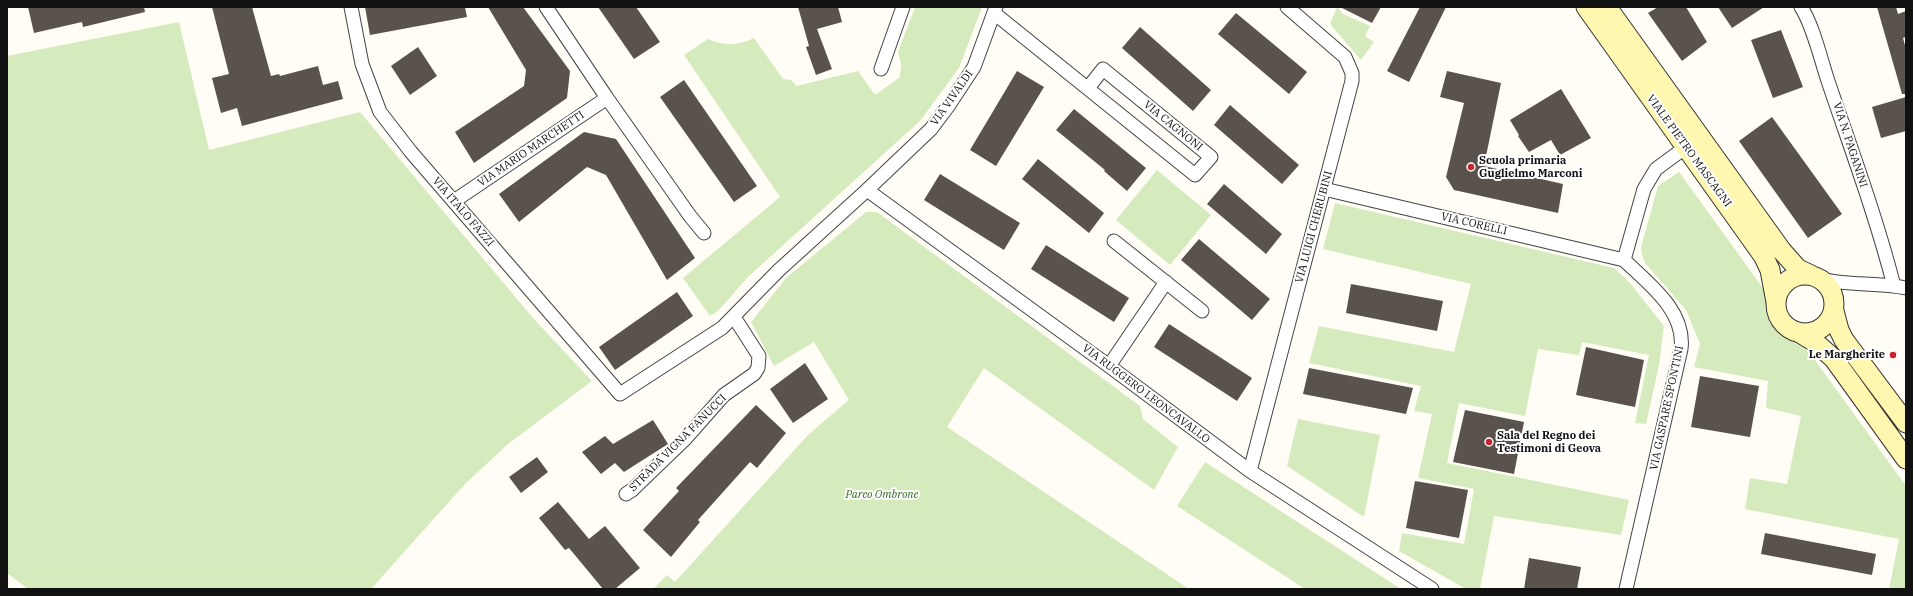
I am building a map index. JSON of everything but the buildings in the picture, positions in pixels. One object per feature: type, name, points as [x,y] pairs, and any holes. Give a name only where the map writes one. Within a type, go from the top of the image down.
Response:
[{"type":"main road","name":"VIALE PIETRO MASCAGNI","points":[[1586,7],[1764,257],[1770,270],[1776,302]]},
{"type":"main road","name":"VIALE PIETRO MASCAGNI","points":[[1607,7],[1782,251],[1798,269],[1816,277]]},
{"type":"main road","points":[[1906,423],[1838,330],[1832,292],[1827,285],[1816,277],[1803,274],[1788,280],[1782,286],[1776,302],[1779,318],[1792,330],[1815,342],[1834,359],[1906,459]]},
{"type":"main road","points":[[1800,333],[1809,333],[1821,328],[1830,319],[1834,311]]},
{"type":"street","name":"VIA ITALO FAZZI","points":[[351,7],[362,64],[380,112],[411,152],[620,394],[685,354],[722,328],[734,317]]},
{"type":"street","points":[[546,7],[607,98],[690,216],[704,233]]},
{"type":"street","points":[[880,69],[903,7]]},
{"type":"street","name":"VIA LUIGI CHERUBINI","points":[[1250,471],[1350,88],[1352,73],[1345,57],[1287,7]]},
{"type":"street","name":"VIA N. PAGANINI","points":[[1801,7],[1811,28],[1884,247],[1900,287]]},
{"type":"street","name":"VIA CAGNONI","points":[[995,10],[1088,88],[1196,175],[1211,157],[1103,69],[1088,88]]},
{"type":"street","name":"VIA VIVALDI","points":[[867,190],[931,129],[949,105],[974,66],[995,10]]},
{"type":"street","name":"VIA MARIO MARCHETTI","points":[[454,201],[607,98]]},
{"type":"street","points":[[1624,260],[1644,189],[1656,169],[1686,147]]},
{"type":"street","name":"VIA CORELLI","points":[[1324,189],[1624,260]]},
{"type":"street","points":[[734,317],[779,270],[867,190]]},
{"type":"street","name":"VIA RUGGERO LEONCAVALLO","points":[[867,190],[1109,366],[1250,471],[1432,589]]},
{"type":"street","points":[[1114,241],[1202,312]]},
{"type":"street","name":"VIA GASPARE SPONTINI","points":[[1624,260],[1655,291],[1674,313],[1680,327],[1682,342],[1626,589]]},
{"type":"street","points":[[1816,277],[1843,284],[1900,287]]},
{"type":"street","points":[[1109,366],[1166,282]]},
{"type":"street","name":"STRADA VIGNA FANUCCI","points":[[626,494],[686,438],[724,395],[754,374],[758,368],[758,356],[734,317]]},
{"type":"green space","points":[[915,7],[982,7],[959,68],[920,121],[748,277],[718,311],[710,316],[683,278],[780,197],[684,55],[708,39],[725,44],[737,44],[754,38],[783,79],[791,80],[797,86],[858,71],[875,95],[900,77],[901,64],[898,52]]},
{"type":"green space","points":[[1337,7],[1343,14],[1370,26],[1365,36],[1374,42],[1361,60],[1330,24]]},
{"type":"green space","points":[[179,22],[209,150],[360,112],[533,318],[592,381],[508,444],[465,484],[371,589],[28,589],[7,573],[7,56]]},
{"type":"green space","points":[[1157,170],[1211,215],[1170,265],[1116,220]]},
{"type":"green space","points":[[1679,172],[1906,486],[1906,589],[1889,589],[1899,539],[1745,509],[1750,478],[1787,484],[1801,416],[1766,408],[1768,381],[1694,367],[1700,344],[1686,310],[1645,263],[1641,247],[1658,186]]},
{"type":"green space","points":[[1335,203],[1614,268],[1630,283],[1664,326],[1659,365],[1646,424],[1635,423],[1649,355],[1582,342],[1579,355],[1538,349],[1525,416],[1459,403],[1447,463],[1629,500],[1621,535],[1494,516],[1480,589],[1466,589],[1399,551],[1402,533],[1464,544],[1474,489],[1418,478],[1432,414],[1414,411],[1421,386],[1309,363],[1319,326],[1454,352],[1471,284],[1323,249]]},
{"type":"green space","name":"Parco Ombrone","points":[[866,212],[877,212],[1140,406],[1143,419],[1178,447],[1154,490],[984,368],[947,427],[1189,589],[653,589],[667,575],[675,582],[809,434],[849,400],[814,342],[774,366],[751,322],[786,278]]},
{"type":"green space","points":[[1298,419],[1380,435],[1364,517],[1287,466]]},
{"type":"green space","points":[[1205,462],[1401,589],[1305,589],[1177,506]]},
{"type":"place","name":"Scuola primaria Guglielmo Marconi","points":[[1471,167]]},
{"type":"place","name":"Le Margherite","points":[[1893,355]]},
{"type":"place","name":"Sala del Regno dei Testimoni di Geova","points":[[1489,442]]}]
